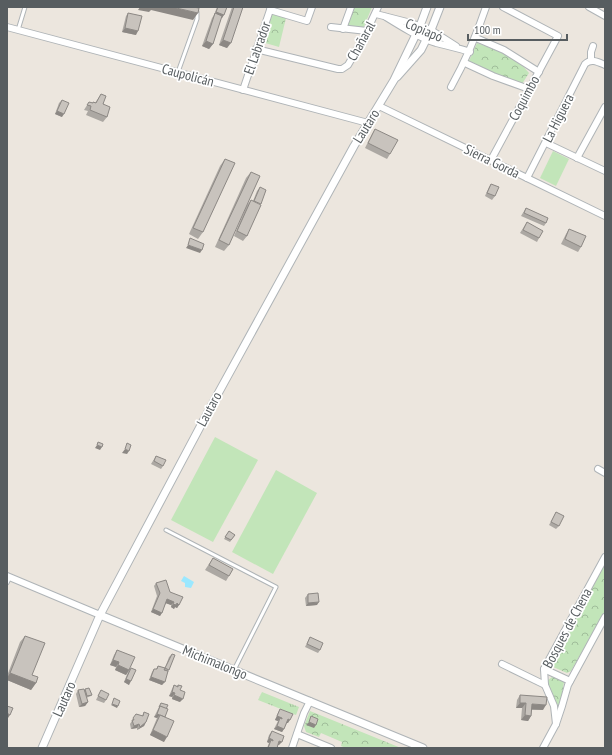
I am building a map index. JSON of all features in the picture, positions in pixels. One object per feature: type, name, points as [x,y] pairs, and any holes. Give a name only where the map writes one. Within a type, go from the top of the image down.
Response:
[{"type":"street","points":[[271,9],[308,21],[312,7]]},
{"type":"street","points":[[343,29],[350,7]]},
{"type":"street","name":"Chañaral","points":[[256,49],[342,69],[348,65],[376,14],[378,7]]},
{"type":"street","name":"Lautaro","points":[[42,748],[100,615],[212,403],[354,146],[394,80],[420,26],[427,7]]},
{"type":"street","name":"Lautaro","points":[[394,80],[417,56],[427,39],[440,7]]},
{"type":"street","points":[[451,87],[470,52],[486,7]]},
{"type":"street","name":"Coquimbo","points":[[491,160],[558,36],[503,7]]},
{"type":"street","points":[[589,7],[605,16]]},
{"type":"street","name":"El Labrador","points":[[243,90],[271,9]]},
{"type":"street","name":"Copiapó","points":[[376,14],[431,30],[459,48]]},
{"type":"street","name":"Copiapó","points":[[386,17],[427,39],[470,52]]},
{"type":"street","name":"Caupolicán","points":[[7,27],[368,122]]},
{"type":"street","points":[[331,28],[367,31]]},
{"type":"street","points":[[476,38],[511,54],[538,72]]},
{"type":"street","points":[[593,46],[591,61],[605,65]]},
{"type":"street","name":"La Higuera","points":[[527,178],[585,64],[591,61]]},
{"type":"street","points":[[464,63],[493,76],[529,89]]},
{"type":"street","name":"Sierra Gorda","points":[[379,106],[605,216]]},
{"type":"street","points":[[577,158],[605,107]]},
{"type":"street","points":[[546,143],[605,171]]},
{"type":"street","points":[[598,469],[605,473]]},
{"type":"street","name":"Bosques de Chena","points":[[556,724],[554,706],[545,686],[544,669],[605,557]]},
{"type":"street","name":"Michimalongo","points":[[8,579],[100,615],[423,748]]},
{"type":"street","name":"Bosques de Chena","points":[[543,748],[556,724],[570,681],[605,617]]},
{"type":"street","points":[[502,664],[545,686]]},
{"type":"street","points":[[544,669],[570,681]]},
{"type":"street","points":[[292,748],[310,701]]},
{"type":"street","points":[[297,734],[331,748]]},
{"type":"lane","points":[[18,30],[25,7]]},
{"type":"lane","points":[[178,72],[197,19],[195,7]]},
{"type":"lane","points":[[166,530],[276,587],[234,670]]},
{"type":"green space","points":[[353,7],[372,7],[363,29],[346,27]]},
{"type":"green space","points":[[272,14],[286,18],[279,47],[262,42]]},
{"type":"green space","points":[[477,43],[512,58],[524,67],[529,73],[522,84],[480,69],[469,61]]},
{"type":"green space","points":[[553,151],[569,159],[556,186],[540,178]]},
{"type":"green space","points":[[215,437],[258,460],[213,542],[171,520]]},
{"type":"green space","points":[[276,470],[317,493],[273,574],[232,552]]},
{"type":"green space","points":[[605,564],[605,611],[571,671],[567,673],[551,666],[551,661]]},
{"type":"green space","points":[[552,677],[564,682],[560,707],[554,701],[547,681]]},
{"type":"green space","points":[[262,692],[299,707],[296,715],[258,700]]},
{"type":"green space","points":[[310,711],[401,748],[346,748],[341,746],[342,742],[321,733],[319,737],[306,732],[304,726]]},
{"type":"water","points":[[184,576],[194,582],[191,588],[185,587],[185,583],[181,581]]},
{"type":"building","points":[[172,7],[193,7],[199,8],[198,13]]},
{"type":"building","points":[[218,7],[227,7],[224,15],[216,12]]},
{"type":"building","points":[[234,7],[243,7],[231,43],[223,40]]},
{"type":"building","points":[[128,13],[142,16],[138,31],[125,28]]},
{"type":"building","points":[[215,13],[222,16],[213,44],[206,41]]},
{"type":"building","points":[[101,94],[106,96],[103,104],[110,107],[107,117],[90,110],[91,106],[87,105],[89,102],[96,103]]},
{"type":"building","points":[[62,100],[69,103],[64,114],[57,111]]},
{"type":"building","points":[[375,129],[398,140],[390,154],[368,143]]},
{"type":"building","points":[[225,159],[235,163],[203,232],[193,228]]},
{"type":"building","points":[[251,172],[260,176],[229,245],[219,240]]},
{"type":"building","points":[[491,184],[499,187],[495,196],[487,193]]},
{"type":"building","points":[[260,187],[266,190],[261,204],[254,201]]},
{"type":"building","points":[[251,200],[261,205],[247,236],[237,231]]},
{"type":"building","points":[[526,208],[548,218],[546,223],[524,213]]},
{"type":"building","points":[[527,222],[543,231],[539,238],[523,230]]},
{"type":"building","points":[[569,229],[586,236],[581,247],[565,239]]},
{"type":"building","points":[[190,238],[204,244],[202,250],[188,245]]},
{"type":"building","points":[[98,442],[103,444],[102,447],[97,445]]},
{"type":"building","points":[[127,443],[131,445],[129,451],[125,449]]},
{"type":"building","points":[[156,456],[166,460],[163,466],[154,461]]},
{"type":"building","points":[[556,512],[564,516],[559,526],[551,522]]},
{"type":"building","points":[[229,531],[235,535],[231,540],[225,537]]},
{"type":"building","points":[[213,558],[233,569],[229,576],[209,565]]},
{"type":"building","points":[[166,580],[170,592],[183,597],[179,605],[177,603],[176,605],[173,604],[174,602],[167,599],[162,613],[153,609],[160,593],[156,583]]},
{"type":"building","points":[[318,593],[319,602],[308,603],[308,594]]},
{"type":"building","points":[[25,636],[45,643],[32,675],[38,677],[36,683],[10,673]]},
{"type":"building","points":[[310,637],[323,643],[320,650],[307,644]]},
{"type":"building","points":[[117,650],[135,657],[129,670],[118,665],[119,662],[113,660]]},
{"type":"building","points":[[172,654],[175,655],[169,670],[165,668]]},
{"type":"building","points":[[158,666],[165,668],[164,670],[168,671],[165,682],[151,677],[154,669],[157,669]]},
{"type":"building","points":[[131,668],[136,670],[131,681],[126,679]]},
{"type":"building","points":[[174,685],[178,687],[178,685],[182,686],[180,690],[185,692],[183,699],[174,695],[175,693],[172,692]]},
{"type":"building","points":[[89,688],[92,695],[87,696],[85,689]]},
{"type":"building","points":[[84,689],[88,702],[82,704],[78,690]]},
{"type":"building","points":[[101,690],[109,694],[106,700],[98,696]]},
{"type":"building","points":[[520,695],[547,697],[546,705],[532,704],[531,716],[525,715],[526,703],[520,703]]},
{"type":"building","points":[[114,698],[120,701],[118,706],[112,704]]},
{"type":"building","points":[[161,703],[168,705],[166,709],[160,706],[159,707]]},
{"type":"building","points":[[7,706],[13,708],[10,715],[7,713]]},
{"type":"building","points":[[160,706],[168,709],[165,717],[157,714]]},
{"type":"building","points":[[280,709],[293,714],[290,720],[288,719],[284,729],[277,726],[280,718],[282,719],[277,716]]},
{"type":"building","points":[[144,712],[149,714],[146,722],[140,727],[139,724],[134,726],[132,720],[134,720],[133,718],[136,714],[143,716]]},
{"type":"building","points":[[160,715],[174,721],[167,737],[153,730]]},
{"type":"building","points":[[311,716],[318,719],[316,725],[309,722]]},
{"type":"building","points":[[272,731],[284,736],[282,742],[279,741],[277,748],[268,748],[271,740],[273,741],[269,738]]}]
